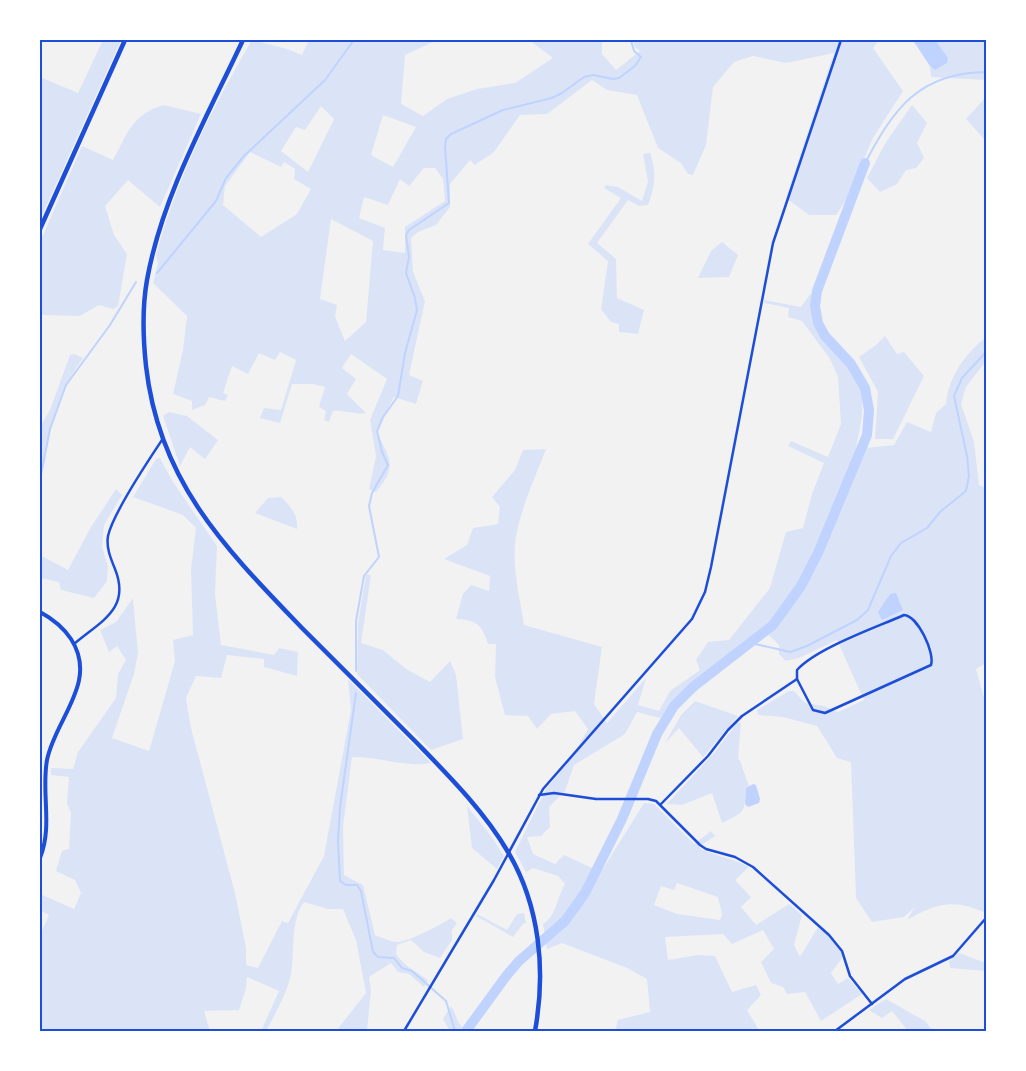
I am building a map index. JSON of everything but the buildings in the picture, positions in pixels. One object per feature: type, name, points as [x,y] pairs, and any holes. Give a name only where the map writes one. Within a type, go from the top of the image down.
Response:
[{"type":"main road","points":[[40,229],[125,40]]},
{"type":"main road","points":[[243,40],[177,184],[157,238],[147,281],[144,334],[146,358],[151,401],[162,440],[188,493],[227,548],[260,585],[468,797],[508,852],[532,910],[538,936],[540,991],[535,1031]]},
{"type":"street","points":[[404,1031],[539,795],[692,619],[705,592],[773,243],[841,40]]},
{"type":"street","points":[[74,644],[110,613],[120,599],[119,581],[110,556],[108,535],[117,515],[162,440]]},
{"type":"street","points":[[40,612],[55,620],[74,644],[80,664],[80,679],[76,693],[54,739],[47,760],[47,828],[40,858]]},
{"type":"street","points":[[904,616],[910,616],[918,623],[933,661],[927,669],[825,713],[814,710],[797,679],[797,670],[808,659],[904,616]]},
{"type":"street","points":[[661,804],[708,756],[728,730],[742,716],[797,679]]},
{"type":"street","points":[[539,795],[554,793],[591,798],[648,799],[661,804],[700,845],[706,849],[735,857],[753,867],[829,935],[842,951],[850,976],[872,1004]]},
{"type":"street","points":[[835,1031],[905,978],[953,956],[986,918]]},
{"type":"shaded area","points":[[103,40],[121,40],[40,220],[40,77],[78,93]]},
{"type":"shaded area","points":[[252,40],[302,55],[309,40],[437,40],[405,55],[401,104],[423,116],[447,99],[477,89],[515,83],[553,58],[529,40],[602,40],[602,54],[616,70],[640,51],[635,47],[633,40],[879,40],[873,48],[903,91],[873,138],[846,200],[836,215],[809,215],[786,198],[834,53],[786,63],[753,56],[734,62],[713,87],[706,145],[693,175],[688,174],[681,163],[658,148],[637,95],[607,90],[592,80],[547,114],[520,115],[494,152],[475,165],[470,160],[450,184],[450,207],[436,225],[418,232],[411,238],[413,272],[425,301],[409,375],[423,381],[416,404],[394,397],[376,430],[388,455],[390,468],[388,475],[376,492],[369,489],[376,456],[370,420],[387,379],[351,354],[342,368],[356,379],[347,394],[366,413],[333,411],[329,422],[324,420],[326,411],[319,407],[325,387],[313,384],[292,384],[280,423],[260,418],[264,408],[281,410],[296,360],[280,352],[275,360],[259,353],[248,374],[232,366],[223,393],[228,395],[225,401],[209,397],[205,405],[192,410],[192,401],[173,394],[183,350],[187,316],[153,283],[158,263],[156,256],[174,200],[196,145]],"holes":[[[321,106],[334,119],[308,172],[281,151],[296,127],[305,130]],[[383,115],[416,127],[393,167],[371,155]],[[250,152],[281,167],[284,162],[295,169],[294,179],[311,189],[297,214],[261,237],[223,205],[225,186]],[[424,168],[435,168],[443,179],[445,201],[405,227],[405,253],[383,250],[385,228],[359,218],[364,197],[388,205],[400,179],[409,186]],[[331,219],[373,241],[366,322],[345,341],[335,316],[337,305],[320,299]]]},
{"type":"shaded area","points":[[913,40],[986,40],[986,80],[931,77],[930,66]]},
{"type":"shaded area","points":[[986,97],[986,141],[966,119]]},
{"type":"shaded area","points":[[164,105],[201,114],[160,207],[128,180],[105,206],[114,235],[127,254],[118,306],[113,309],[99,305],[80,316],[40,315],[40,242],[82,146],[113,160],[127,133],[138,119],[153,109]]},
{"type":"shaded area","points":[[912,105],[927,123],[917,143],[924,158],[916,168],[906,170],[897,184],[880,192],[867,178],[886,142]]},
{"type":"shaded area","points":[[650,153],[654,167],[654,179],[648,205],[639,206],[628,200],[597,243],[616,259],[617,298],[644,310],[638,334],[619,332],[619,324],[611,322],[601,309],[608,261],[588,244],[621,198],[604,188],[606,185],[618,187],[642,201],[648,182],[643,154]]},
{"type":"shaded area","points":[[722,242],[738,255],[729,277],[698,278],[711,251]]},
{"type":"shaded area","points":[[810,294],[813,296],[813,313],[818,327],[824,338],[857,379],[861,392],[862,407],[856,449],[894,445],[907,422],[931,432],[936,413],[946,404],[954,375],[964,359],[986,337],[986,361],[966,387],[961,404],[974,442],[979,485],[986,488],[986,663],[976,669],[986,705],[986,913],[965,906],[947,904],[929,909],[909,919],[915,907],[904,917],[872,922],[856,898],[851,762],[837,758],[817,726],[783,717],[758,715],[757,710],[789,691],[794,691],[805,703],[824,706],[838,712],[864,700],[837,640],[799,658],[786,661],[779,654],[779,645],[762,629],[697,681],[660,718],[637,712],[625,734],[574,765],[565,791],[549,807],[550,827],[541,836],[527,837],[533,854],[555,864],[564,855],[601,872],[644,803],[654,804],[694,844],[711,831],[715,836],[699,847],[703,850],[749,867],[735,880],[751,897],[741,907],[756,925],[789,904],[802,915],[794,945],[800,957],[818,927],[833,941],[841,953],[842,958],[831,973],[838,984],[848,978],[862,994],[821,1021],[805,992],[787,994],[783,987],[771,983],[761,962],[774,949],[763,930],[732,944],[723,934],[665,937],[668,960],[698,955],[715,956],[732,992],[756,985],[761,995],[747,1010],[759,1030],[615,1031],[618,1020],[650,1012],[647,979],[627,968],[562,943],[547,949],[543,924],[554,912],[565,884],[558,876],[533,868],[526,872],[515,852],[546,789],[571,759],[588,729],[575,711],[551,714],[537,729],[528,716],[505,715],[495,677],[496,644],[488,644],[481,628],[474,622],[456,619],[463,594],[471,585],[489,591],[490,576],[444,559],[467,545],[473,528],[498,524],[500,507],[492,497],[515,470],[523,450],[546,449],[523,509],[515,545],[516,575],[524,625],[602,647],[594,704],[607,723],[646,678],[638,705],[659,711],[670,691],[700,670],[696,660],[708,642],[729,640],[770,588],[786,532],[803,528],[812,494],[824,463],[788,446],[791,441],[828,457],[841,424],[838,377],[830,359],[802,321],[788,317],[789,308],[764,303],[764,300],[801,307]],"holes":[[[677,883],[718,897],[722,914],[720,920],[677,914],[654,905],[661,886],[674,890]]]},
{"type":"shaded area","points":[[885,336],[897,354],[904,352],[924,376],[893,439],[875,439],[878,392],[859,357]]},
{"type":"shaded area","points":[[74,354],[83,358],[60,400],[40,477],[40,427],[50,410],[70,355]]},
{"type":"shaded area","points":[[169,412],[187,416],[218,440],[205,459],[190,447],[180,466],[163,416]]},
{"type":"shaded area","points":[[160,458],[173,482],[217,546],[215,594],[221,645],[274,655],[279,648],[298,652],[297,676],[264,667],[264,659],[227,655],[221,678],[196,676],[186,698],[191,728],[235,893],[246,948],[246,965],[258,968],[282,921],[288,923],[324,856],[351,710],[348,679],[431,763],[411,764],[352,757],[343,827],[344,875],[363,885],[375,935],[398,942],[410,939],[451,918],[457,923],[452,930],[452,940],[440,958],[424,952],[411,940],[397,945],[396,954],[399,958],[428,980],[424,987],[409,974],[398,972],[391,963],[369,977],[371,990],[367,1031],[336,1031],[366,993],[356,940],[343,909],[328,909],[304,902],[295,927],[291,974],[287,989],[266,1031],[261,1031],[279,991],[247,977],[246,988],[239,1010],[204,1011],[210,1031],[40,1031],[40,935],[49,915],[40,910],[40,894],[74,909],[81,893],[75,880],[56,871],[62,851],[69,849],[71,813],[67,804],[69,777],[51,775],[51,768],[73,769],[78,752],[116,698],[118,674],[126,660],[117,646],[109,652],[100,630],[116,622],[133,598],[138,653],[134,674],[112,738],[149,751],[175,661],[173,640],[193,635],[191,569],[196,528],[183,515],[133,497],[156,459]]},
{"type":"shaded area","points":[[116,489],[122,495],[104,525],[102,547],[108,566],[107,581],[94,598],[61,590],[59,582],[40,578],[40,555],[68,570],[91,527]]},
{"type":"shaded area","points":[[281,497],[293,511],[297,529],[255,513],[268,498]]},
{"type":"shaded area","points":[[366,575],[371,575],[361,643],[383,650],[406,669],[430,682],[450,661],[456,675],[463,739],[431,750],[357,674],[358,623]]},
{"type":"shaded area","points":[[695,701],[738,716],[703,757],[679,728],[665,743],[681,715]]},
{"type":"shaded area","points":[[737,723],[741,723],[738,759],[749,786],[746,788],[745,803],[740,814],[722,823],[712,793],[682,805],[667,804],[714,753]]},
{"type":"shaded area","points":[[467,806],[504,856],[497,869],[472,848]]},
{"type":"shaded area","points":[[524,913],[526,923],[523,924],[513,937],[476,916],[477,914],[507,930],[517,914]]},
{"type":"shaded area","points":[[959,953],[986,963],[986,971],[950,968],[949,961]]},
{"type":"shaded area","points":[[886,999],[925,1021],[933,1031],[908,1031],[892,1011],[882,1018],[869,1010]]},
{"type":"shaded area","points":[[451,1006],[462,1027],[460,1031],[450,1031],[443,1019]]},
{"type":"water","points":[[913,40],[935,40],[948,58],[947,63],[935,70],[930,66]]},
{"type":"water","points":[[896,593],[903,610],[882,620],[878,612],[890,594]]},
{"type":"water","points":[[753,784],[756,785],[760,799],[759,803],[748,807],[745,804],[746,788]]},
{"type":"waterway","points":[[157,273],[216,201],[226,178],[243,157],[325,80],[354,40]]},
{"type":"waterway","points":[[356,671],[356,621],[364,576],[379,557],[369,506],[372,493],[388,465],[382,452],[377,431],[383,417],[398,396],[405,353],[417,310],[415,298],[406,273],[409,257],[406,235],[409,230],[449,203],[446,139],[451,134],[503,110],[552,98],[584,77],[593,75],[613,79],[619,78],[635,66],[641,57],[634,51],[631,40]]},
{"type":"waterway","points":[[865,163],[898,110],[911,97],[943,79],[963,74],[986,72]]},
{"type":"waterway","points":[[466,1031],[519,961],[565,921],[585,893],[622,819],[657,734],[674,706],[693,687],[773,625],[801,586],[818,553],[867,435],[869,410],[865,388],[851,364],[825,336],[818,323],[815,306],[817,291],[865,163]]},
{"type":"waterway","points":[[40,480],[50,429],[66,385],[110,325],[136,282]]},
{"type":"waterway","points":[[751,643],[790,652],[807,646],[857,620],[868,610],[891,556],[901,543],[927,528],[941,511],[966,491],[969,476],[967,456],[954,396],[962,378],[986,352]]},
{"type":"waterway","points":[[356,693],[340,807],[338,841],[340,881],[346,885],[357,885],[361,891],[373,952],[378,957],[394,958],[402,968],[412,971],[446,1001],[455,1031]]}]
